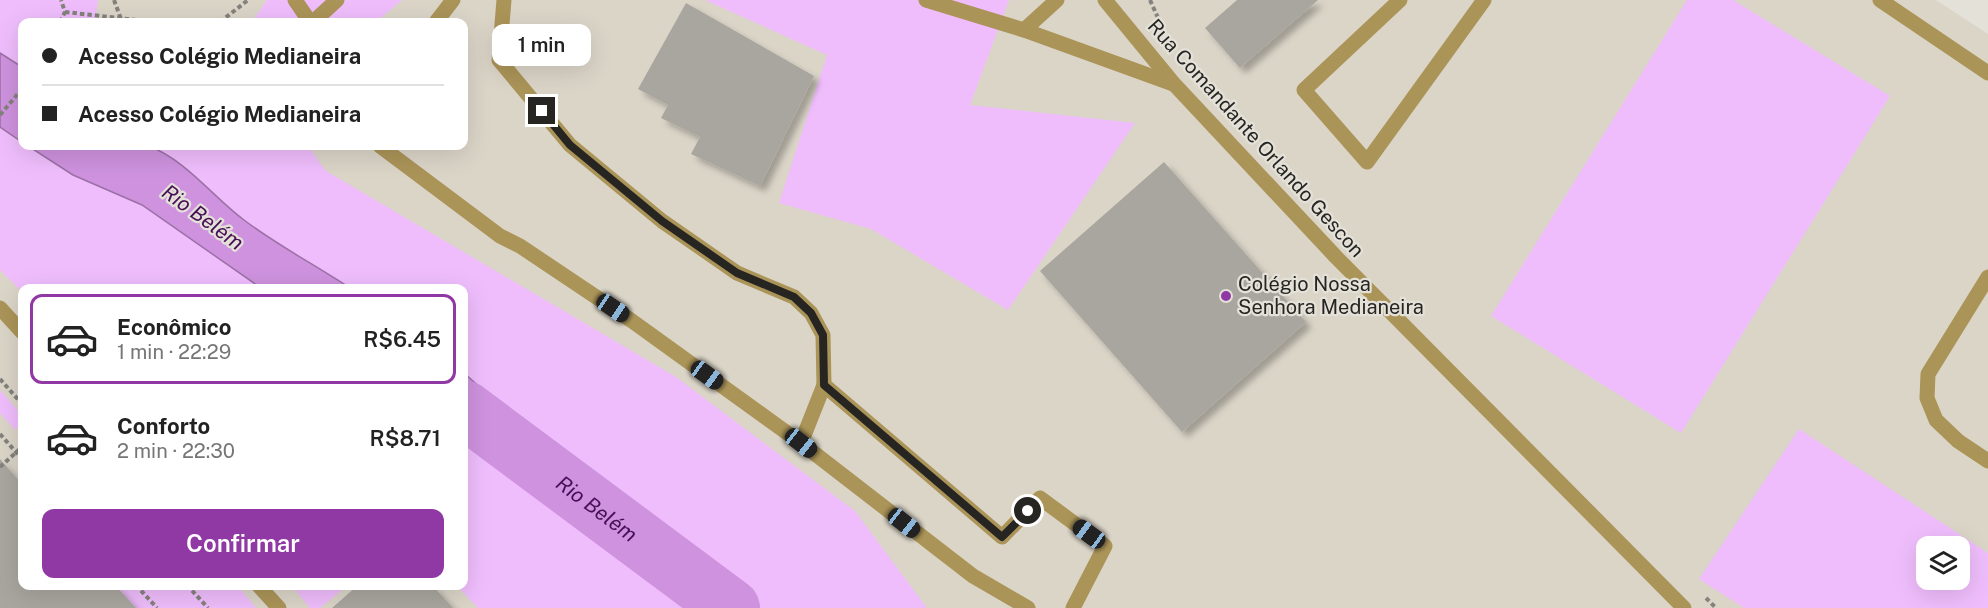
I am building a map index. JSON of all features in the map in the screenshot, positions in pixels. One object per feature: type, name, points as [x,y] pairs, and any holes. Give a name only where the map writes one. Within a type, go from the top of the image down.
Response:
[{"type":"lane","points":[[295,0],[309,18]]},
{"type":"lane","points":[[317,18],[337,0]]},
{"type":"lane","points":[[439,18],[453,0]]},
{"type":"lane","points":[[504,0],[499,60],[570,145],[662,221],[737,273],[794,297],[811,313],[823,335],[824,385],[801,443]]},
{"type":"lane","points":[[926,0],[1024,30],[1174,84]]},
{"type":"lane","points":[[1024,30],[1058,0]]},
{"type":"lane","name":"Rua Comandante Orlando Gescon","points":[[1105,0],[1174,84],[1336,257],[1684,608]]},
{"type":"lane","points":[[1400,0],[1304,90],[1367,162],[1484,0]]},
{"type":"lane","points":[[1880,0],[1988,73]]},
{"type":"lane","points":[[385,150],[500,236],[520,246],[632,321],[801,443],[972,576],[1028,608]]},
{"type":"lane","points":[[1988,276],[1928,374],[1927,398],[1936,420],[1958,441],[1988,461]]},
{"type":"lane","points":[[0,308],[18,328]]},
{"type":"lane","points":[[824,385],[1002,537],[1040,498],[1105,546],[1073,608]]},
{"type":"lane","points":[[263,590],[279,608]]},
{"type":"path","points":[[61,0],[65,12],[62,18]]},
{"type":"path","points":[[114,0],[121,18]]},
{"type":"path","points":[[225,18],[248,0]]},
{"type":"path","points":[[65,12],[113,18]]},
{"type":"path","points":[[0,115],[18,93]]},
{"type":"path","points":[[0,379],[18,399]]},
{"type":"path","points":[[0,434],[18,454]]},
{"type":"path","points":[[0,467],[16,452]]},
{"type":"path","points":[[141,590],[157,608]]},
{"type":"path","points":[[192,590],[208,608]]},
{"type":"shaded area","name":"Colégio Nossa Senhora Medianeira","points":[[0,0],[1936,0],[1988,34],[1988,608],[892,608],[468,291],[468,284],[18,284],[18,590],[468,590],[468,586],[568,608],[0,608]]},
{"type":"shaded area","points":[[0,0],[98,0],[96,18],[18,18],[18,150],[311,150],[326,171],[676,377],[855,511],[927,608],[478,608],[461,590],[468,590],[468,284],[18,284],[18,288],[0,270]]},
{"type":"shaded area","points":[[267,0],[402,0],[381,18],[255,18]]},
{"type":"shaded area","points":[[705,0],[1009,0],[970,105],[1135,123],[1008,310],[871,229],[779,203],[827,55]]},
{"type":"shaded area","points":[[1687,0],[1733,0],[1890,96],[1681,433],[1491,316]]},
{"type":"shaded area","points":[[0,390],[18,410],[18,427],[15,430],[0,413]]},
{"type":"shaded area","points":[[1799,429],[1962,536],[1916,536],[1916,590],[1970,590],[1970,541],[1988,553],[1988,608],[1744,608],[1699,579]]},
{"type":"shaded area","points":[[120,590],[241,590],[256,608],[136,608]]},
{"type":"shaded area","points":[[295,590],[342,590],[320,608],[310,608]]},
{"type":"water","points":[[0,53],[18,64],[18,139],[0,127]]},
{"type":"water","points":[[34,150],[157,150],[187,170],[232,211],[257,229],[344,284],[255,284],[142,205],[73,175]]},
{"type":"water","points":[[468,377],[590,485],[661,562],[468,433]]},
{"type":"building","points":[[1237,0],[1318,0],[1240,68],[1205,28]]},
{"type":"building","points":[[686,3],[814,76],[760,186],[691,154],[700,137],[661,118],[668,105],[638,89]]},
{"type":"building","points":[[1164,162],[1306,322],[1182,432],[1040,271]]},
{"type":"building","points":[[0,459],[18,479],[18,590],[120,590],[136,608],[0,608]]},
{"type":"building","points":[[352,590],[437,590],[453,608],[332,608]]},
{"type":"waterway","name":"Rio Belém","points":[[468,412],[731,608]]},
{"type":"place","name":"Colégio Nossa Senhora Medianeira","points":[[1226,296]]},
{"type":"route","points":[[542,111],[570,145],[662,221],[737,273],[794,297],[811,313],[823,335],[824,385],[1002,537],[1028,511]]}]
